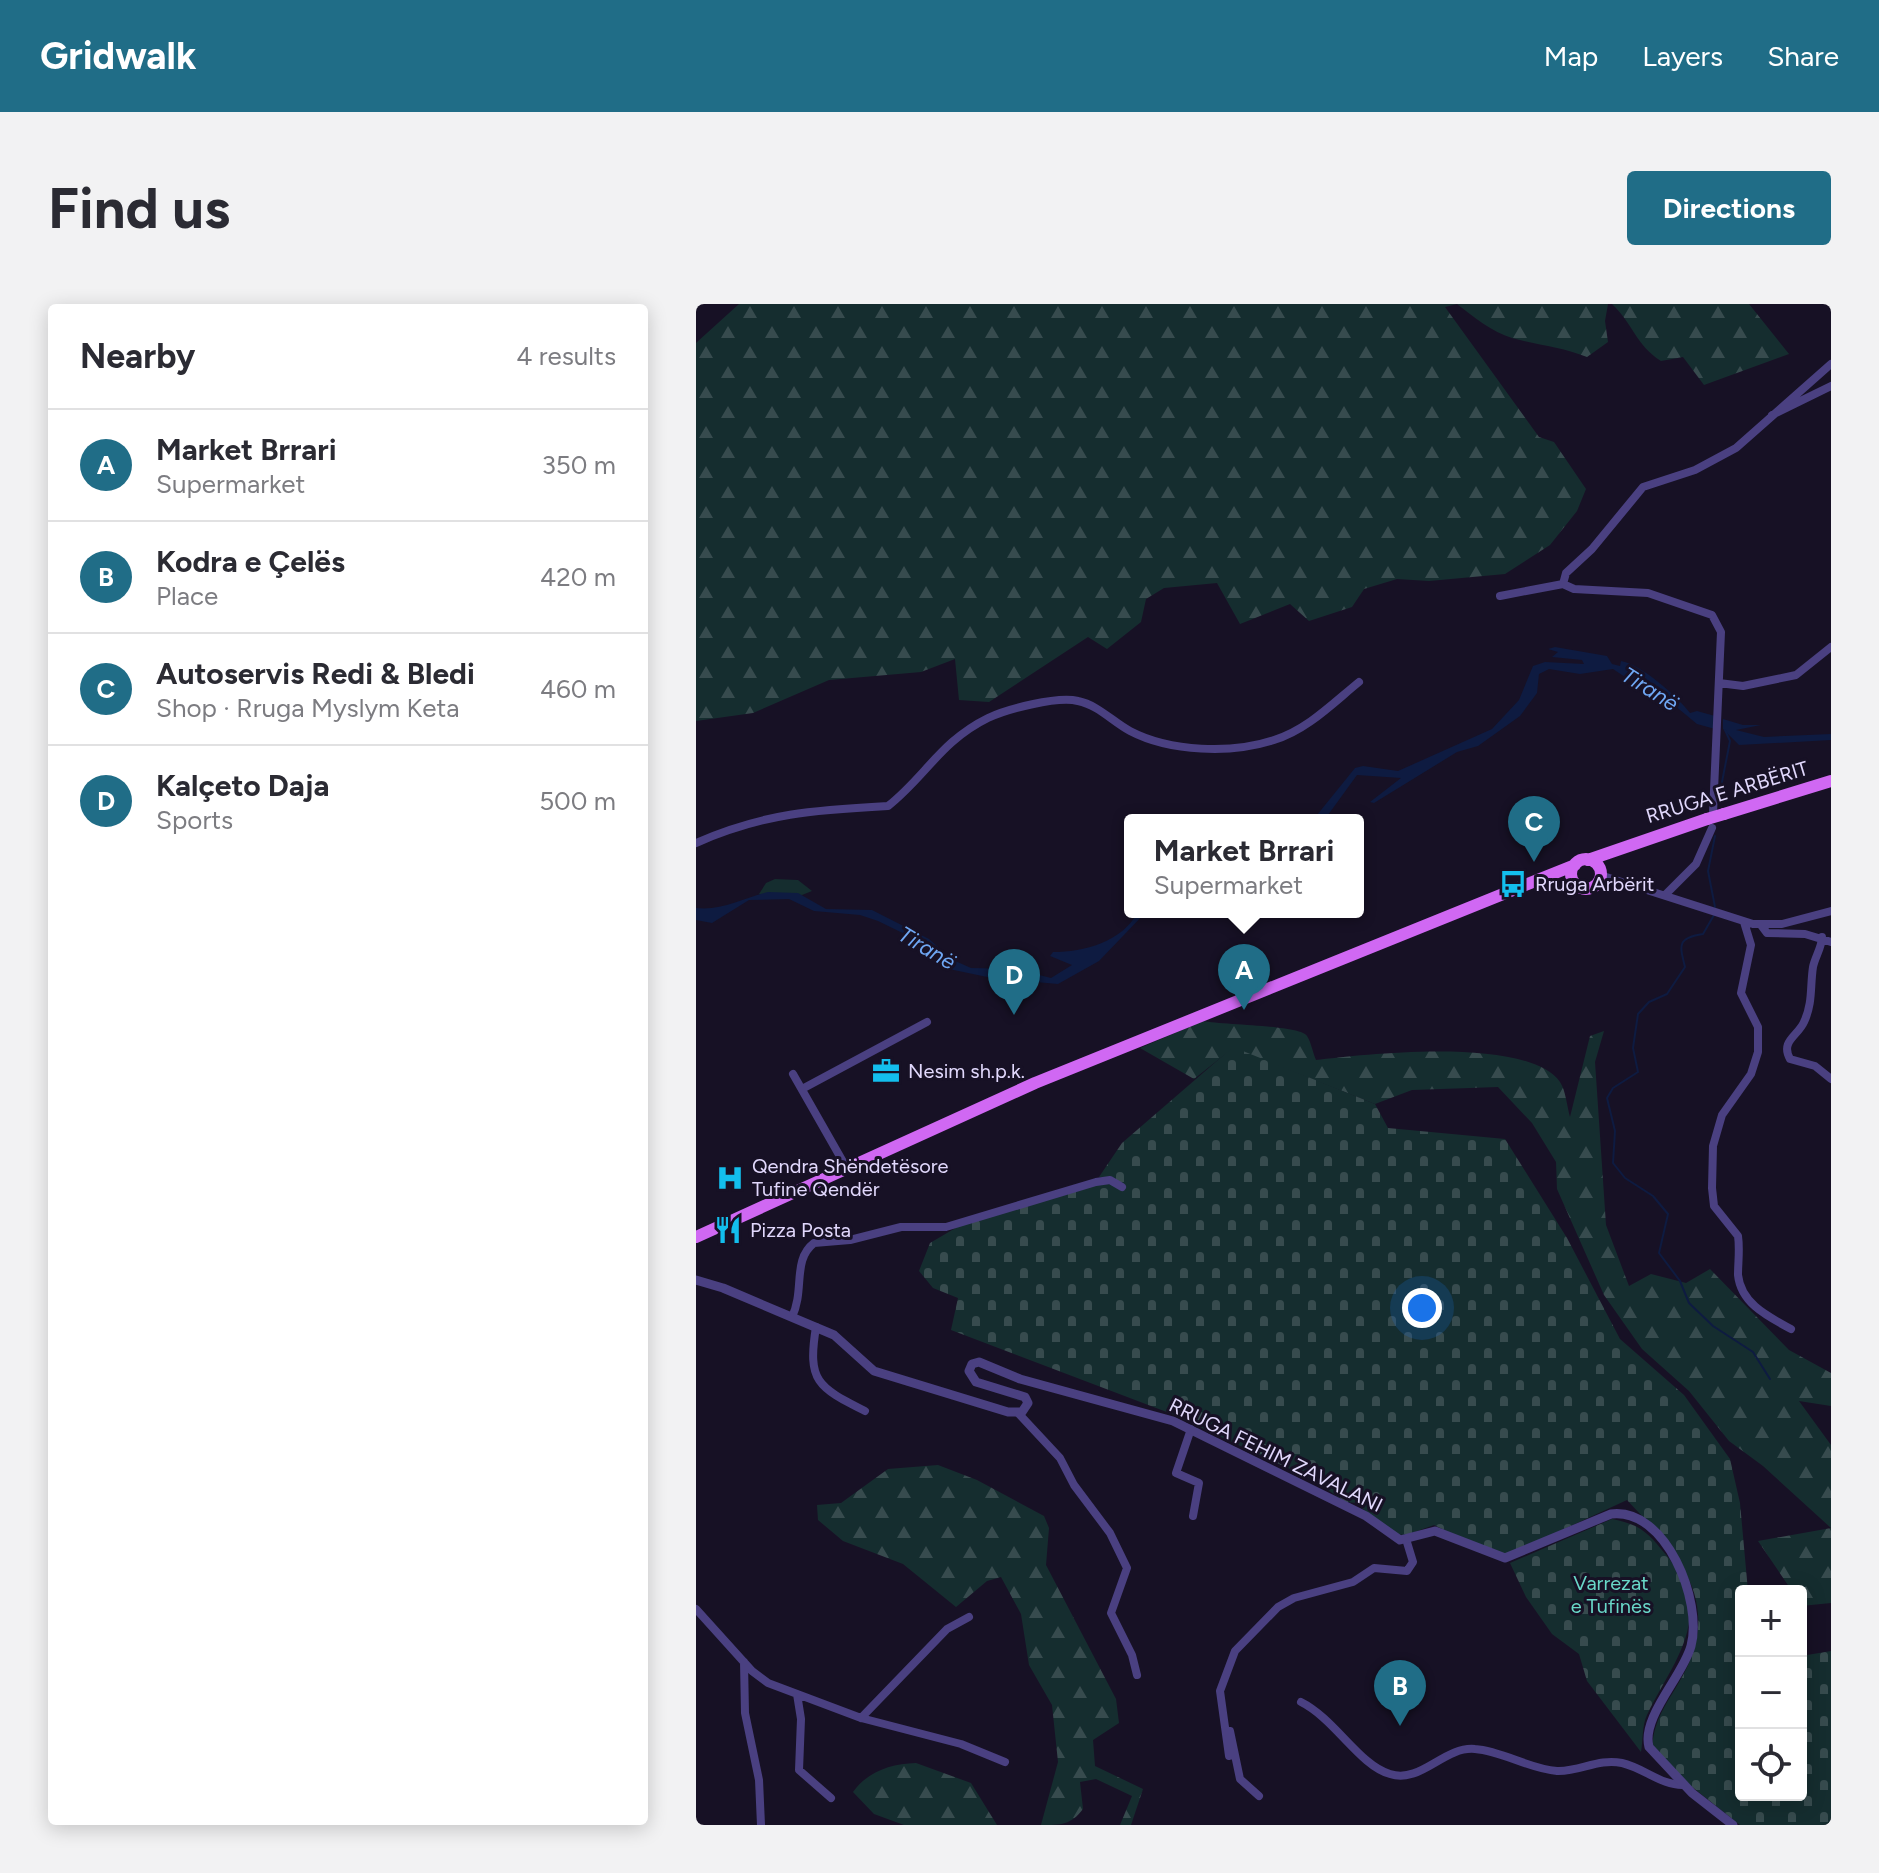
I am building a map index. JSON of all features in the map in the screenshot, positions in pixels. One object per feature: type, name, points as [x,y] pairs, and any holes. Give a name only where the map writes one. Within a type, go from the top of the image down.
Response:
[{"type":"main road","name":"RRUGA E ARBËRIT","points":[[1588,860],[1635,842],[1831,781]]},
{"type":"main road","name":"RRUGA E ARBËRIT","points":[[1599,878],[1613,857],[1635,842]]},
{"type":"main road","points":[[696,1237],[1044,1079],[1575,865],[1588,860],[1597,865],[1599,878],[1584,889],[1574,882],[1551,875]]},
{"type":"main road","points":[[1574,882],[1571,875],[1575,865]]},
{"type":"street","points":[[1563,584],[1566,573],[1592,549],[1643,487],[1723,457],[1831,364]]},
{"type":"street","points":[[1771,415],[1786,412],[1821,388],[1831,386]]},
{"type":"street","points":[[1500,596],[1563,584],[1574,589],[1648,593],[1707,611],[1717,620],[1721,632],[1714,819],[1696,864],[1666,894]]},
{"type":"street","points":[[1719,683],[1743,686],[1796,675],[1831,647]]},
{"type":"street","points":[[696,843],[746,822],[773,816],[888,806],[937,753],[974,726],[1000,714],[1056,701],[1087,704],[1130,731],[1161,743],[1199,747],[1251,744],[1286,735],[1323,712],[1359,682]]},
{"type":"street","points":[[1599,878],[1615,879],[1761,925],[1804,920],[1831,911]]},
{"type":"street","points":[[1742,921],[1751,945],[1741,993],[1758,1027],[1759,1047],[1751,1074],[1725,1107],[1713,1146],[1713,1199],[1719,1214],[1738,1236],[1738,1276],[1745,1296],[1756,1308],[1791,1329]]},
{"type":"street","points":[[1761,925],[1767,933],[1826,940],[1812,972],[1811,1003],[1786,1050],[1790,1059],[1815,1066],[1831,1079]]},
{"type":"street","points":[[802,1089],[927,1022]]},
{"type":"street","points":[[793,1074],[846,1167]]},
{"type":"street","points":[[792,1317],[800,1299],[802,1258],[814,1243],[850,1240],[901,1227],[946,1227],[1096,1182],[1110,1180],[1122,1187]]},
{"type":"street","points":[[696,1280],[816,1327],[841,1340],[874,1371],[1019,1414],[1060,1458],[1074,1485],[1110,1533],[1127,1568],[1111,1613],[1132,1655],[1137,1675]]},
{"type":"street","points":[[816,1327],[812,1360],[817,1380],[829,1393],[865,1411]]},
{"type":"street","name":"RRUGA FEHIM ZAVALANI","points":[[1019,1414],[1027,1406],[1025,1397],[976,1382],[969,1371],[972,1364],[979,1362],[1020,1379],[1153,1414],[1191,1429],[1366,1516],[1394,1538],[1406,1539]]},
{"type":"street","points":[[1191,1429],[1176,1473],[1199,1483],[1193,1516]]},
{"type":"street","points":[[1229,1756],[1220,1701],[1221,1686],[1235,1651],[1268,1614],[1294,1598],[1353,1582],[1374,1568],[1407,1571],[1413,1562],[1406,1539],[1435,1531],[1505,1558],[1611,1514],[1624,1513],[1646,1526],[1681,1568],[1692,1601],[1691,1647],[1648,1733],[1653,1753],[1684,1785],[1733,1825]]},
{"type":"street","points":[[696,1609],[744,1662],[768,1683],[861,1718],[961,1744],[1005,1762]]},
{"type":"street","points":[[861,1718],[947,1629],[969,1617]]},
{"type":"street","points":[[744,1662],[745,1713],[760,1789],[761,1825]]},
{"type":"street","points":[[797,1694],[801,1719],[799,1770],[831,1798]]},
{"type":"street","points":[[1220,1701],[1236,1750],[1240,1779],[1259,1796]]},
{"type":"street","points":[[1301,1702],[1325,1715],[1374,1766],[1394,1776],[1414,1774],[1459,1751],[1476,1749],[1556,1771],[1596,1762],[1620,1762],[1646,1771],[1669,1784],[1684,1785]]},
{"type":"green space","points":[[739,304],[1457,304],[1445,307],[1539,437],[1554,442],[1586,489],[1577,511],[1550,545],[1505,574],[1429,581],[1397,579],[1364,589],[1352,607],[1309,621],[1290,604],[1240,624],[1217,583],[1164,588],[1146,599],[1141,622],[1107,649],[1088,637],[989,702],[959,700],[955,659],[921,672],[829,680],[753,713],[696,721],[696,343]]},
{"type":"green space","points":[[1457,304],[1608,304],[1605,321],[1608,342],[1587,357],[1505,335],[1483,324]]},
{"type":"green space","points":[[1612,304],[1749,304],[1789,354],[1704,385],[1683,357],[1661,361],[1653,355]]},
{"type":"green space","points":[[775,879],[798,880],[812,891],[802,895],[759,894],[766,883]]},
{"type":"green space","points":[[1203,1021],[1301,1032],[1307,1036],[1316,1060],[1407,1052],[1482,1053],[1515,1058],[1542,1068],[1560,1082],[1570,1117],[1590,1036],[1604,1031],[1595,1062],[1606,1225],[1629,1286],[1651,1274],[1686,1283],[1710,1269],[1789,1350],[1831,1373],[1831,1406],[1799,1401],[1831,1445],[1831,1528],[1763,1466],[1729,1441],[1689,1391],[1642,1349],[1604,1295],[1557,1189],[1556,1162],[1532,1123],[1498,1087],[1412,1090],[1375,1104],[1233,1048],[1194,1079],[1140,1048]]},
{"type":"green space","name":"Varrezat e Tufinës","points":[[1233,1047],[1375,1104],[1388,1128],[1505,1139],[1567,1238],[1620,1339],[1684,1395],[1730,1459],[1740,1503],[1747,1585],[1735,1585],[1735,1801],[1807,1801],[1807,1655],[1831,1651],[1831,1825],[1740,1825],[1691,1786],[1652,1747],[1661,1713],[1689,1663],[1697,1638],[1698,1615],[1686,1573],[1659,1535],[1627,1500],[1510,1554],[1487,1551],[1434,1525],[1406,1535],[1393,1534],[1356,1503],[1346,1502],[1311,1479],[1172,1414],[951,1330],[958,1298],[933,1288],[919,1271],[930,1243],[959,1226],[1111,1177],[1099,1177],[1122,1143]]},
{"type":"green space","points":[[938,1465],[977,1480],[1044,1516],[1049,1528],[1046,1565],[1116,1699],[1119,1723],[1093,1740],[1095,1766],[1143,1789],[1131,1825],[1120,1825],[1132,1796],[1096,1779],[1080,1782],[1083,1809],[1074,1818],[1060,1824],[1041,1825],[1058,1762],[1052,1705],[1029,1665],[1021,1614],[1001,1577],[987,1581],[956,1607],[903,1564],[843,1541],[818,1520],[817,1505],[841,1503],[888,1469]]},
{"type":"green space","name":"Varrezat e Tufinës","points":[[1612,1519],[1638,1527],[1655,1541],[1682,1578],[1689,1599],[1690,1618],[1686,1638],[1645,1719],[1641,1752],[1587,1681],[1579,1654],[1552,1634],[1526,1597],[1510,1563]]},
{"type":"green space","points":[[1831,1528],[1831,1603],[1807,1605],[1807,1585],[1788,1585],[1758,1541]]},
{"type":"green space","points":[[916,1763],[971,1783],[997,1825],[904,1825],[874,1814],[853,1792],[881,1770]]},
{"type":"water","name":"Tiranë","points":[[1555,647],[1607,656],[1612,664],[1620,666],[1621,661],[1629,663],[1668,690],[1690,713],[1697,711],[1715,716],[1715,729],[1697,724],[1668,700],[1646,691],[1613,669],[1580,674],[1549,669],[1539,674],[1537,693],[1520,716],[1478,746],[1457,752],[1374,803],[1370,802],[1401,778],[1357,775],[1329,814],[1318,814],[1355,768],[1363,766],[1398,771],[1492,729],[1519,700],[1533,666],[1545,662],[1584,664],[1582,660],[1552,657],[1558,652],[1548,649]]},
{"type":"water","points":[[1723,719],[1743,725],[1761,725],[1736,730],[1764,737],[1831,734],[1831,740],[1739,745],[1723,729]]},
{"type":"water","points":[[768,892],[798,893],[826,909],[872,910],[929,939],[953,960],[971,968],[1016,969],[1051,978],[1072,965],[1050,956],[1053,952],[1077,950],[1101,943],[1122,931],[1134,918],[1140,918],[1099,961],[1058,984],[992,978],[949,969],[921,942],[878,921],[860,915],[814,911],[789,899],[749,900],[712,923],[696,920],[696,908],[724,906]]},
{"type":"waterway","points":[[1722,782],[1730,741],[1725,730]]},
{"type":"waterway","points":[[1715,836],[1708,871],[1715,907]]},
{"type":"waterway","points":[[1714,915],[1703,934],[1688,938],[1682,944],[1685,967],[1667,994],[1649,1002],[1638,1014],[1633,1048],[1638,1072],[1613,1088],[1607,1098],[1615,1131],[1613,1163],[1625,1178],[1653,1196],[1668,1214],[1659,1253],[1680,1281],[1689,1303],[1713,1326],[1753,1352],[1770,1379]]},
{"type":"place","name":"Autoservis Redi & Bledi","points":[[1534,862]]},
{"type":"place","name":"Rruga Arbërit","points":[[1513,884]]},
{"type":"place","name":"Market Brrari","points":[[1244,1010]]},
{"type":"place","name":"Kalçeto Daja","points":[[1014,1015]]},
{"type":"place","name":"Nesim sh.p.k.","points":[[886,1071]]},
{"type":"place","name":"Qendra Shëndetësore Tufine Qendër","points":[[730,1178]]},
{"type":"place","name":"Pizza Posta","points":[[728,1230]]},
{"type":"place","name":"Kodra e Çelës","points":[[1400,1726]]}]
